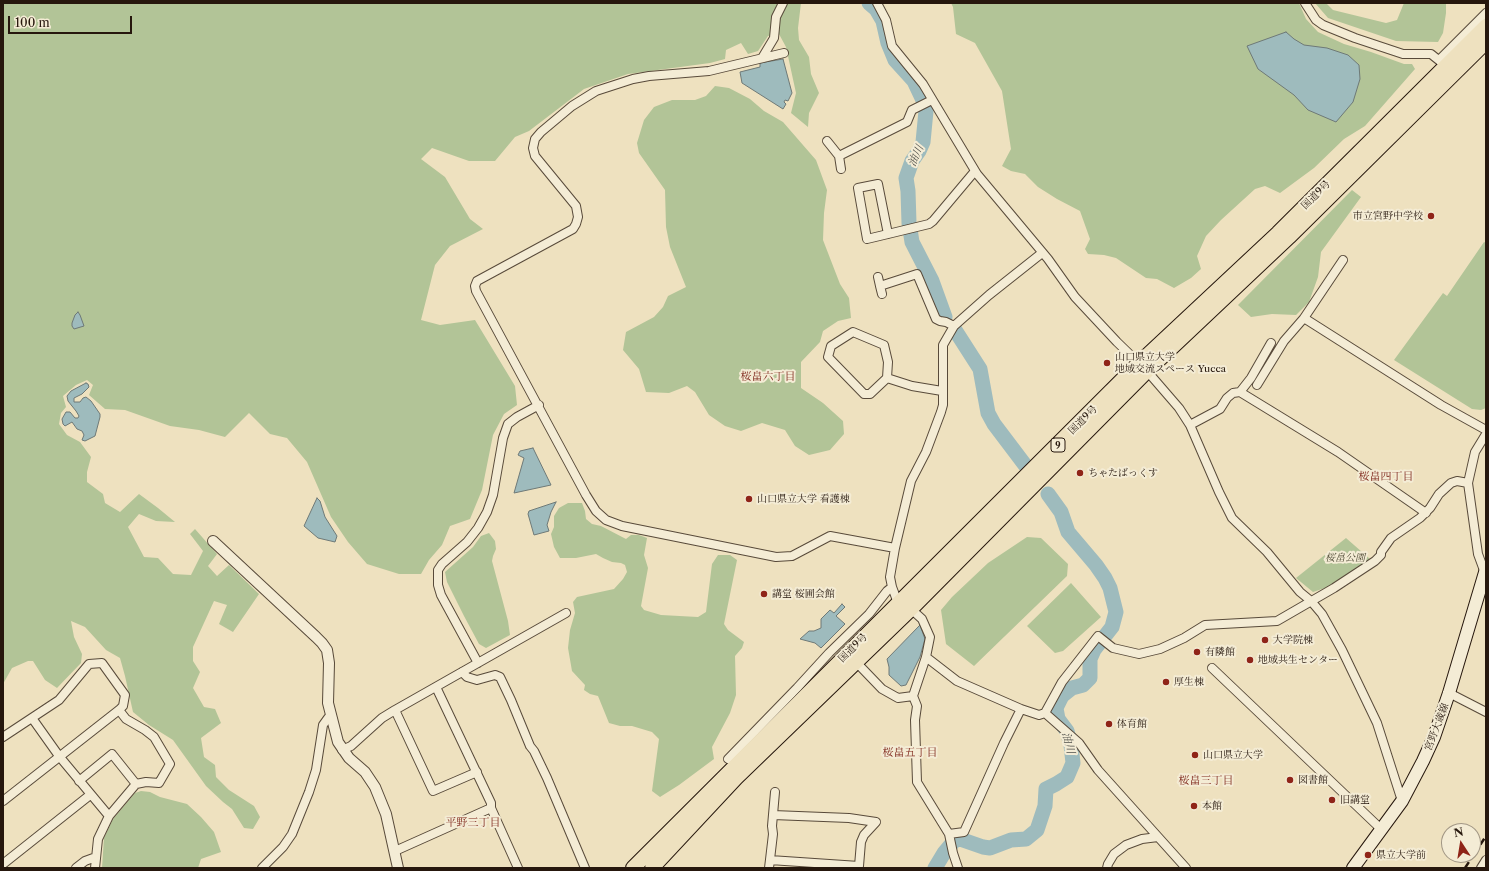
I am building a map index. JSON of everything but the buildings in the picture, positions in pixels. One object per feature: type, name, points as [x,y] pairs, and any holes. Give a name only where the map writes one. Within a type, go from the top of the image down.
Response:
[{"type":"highway","name":"国道9号","points":[[633,868],[898,603],[1005,498],[1143,367],[1278,233],[1442,63],[1486,26]]},
{"type":"highway","name":"国道9号","points":[[652,868],[736,778],[911,609],[1143,367],[1289,237],[1486,42]]},
{"type":"main road","name":"宮野大歳線","points":[[1353,868],[1402,801],[1426,755],[1450,693],[1485,571]]},
{"type":"street","points":[[762,58],[774,38],[776,17],[783,3]]},
{"type":"street","points":[[877,3],[886,20],[892,46],[922,84],[975,171],[1076,296],[1117,342],[1143,367],[1179,408],[1190,425],[1232,518],[1267,552],[1300,592],[1311,601],[1322,614],[1342,650],[1374,716],[1402,801]]},
{"type":"street","points":[[1305,3],[1316,20],[1323,25],[1403,54],[1431,54],[1442,63],[1486,13]]},
{"type":"street","points":[[784,53],[708,71],[649,76],[618,83],[596,91],[572,106],[541,132],[535,139],[534,148],[535,156],[576,206],[578,217],[576,224],[573,229],[477,281],[475,286],[476,291],[596,511],[606,520],[622,526],[776,557],[792,556],[830,536],[895,548]]},
{"type":"street","points":[[839,156],[907,122],[912,110],[932,100]]},
{"type":"street","points":[[827,141],[839,156],[841,169]]},
{"type":"street","points":[[888,234],[878,184],[858,188],[867,238],[888,234],[929,224],[975,171]]},
{"type":"street","points":[[958,868],[949,834],[918,782],[915,720],[917,706],[913,696],[926,657],[930,637],[922,620],[911,609],[898,603],[890,577],[895,548],[911,481],[926,452],[941,412],[943,345],[954,326],[989,295],[1042,253]]},
{"type":"street","points":[[1257,385],[1284,342],[1304,318],[1343,260]]},
{"type":"street","points":[[878,277],[881,290],[917,274],[936,318],[954,326]]},
{"type":"street","points":[[1304,318],[1441,405],[1486,430]]},
{"type":"street","points":[[854,332],[884,345],[888,362],[887,378],[870,394],[864,394],[828,357],[831,346],[854,332]]},
{"type":"street","points":[[1240,392],[1251,378],[1271,343]]},
{"type":"street","points":[[887,378],[912,386],[942,391]]},
{"type":"street","points":[[1190,425],[1220,409],[1227,398],[1233,393],[1240,392],[1338,452],[1426,513]]},
{"type":"street","points":[[478,663],[441,595],[437,581],[438,570],[442,564],[467,542],[487,512],[492,495],[503,438],[508,424],[517,417],[539,405]]},
{"type":"street","points":[[1485,571],[1478,554],[1468,483],[1475,452],[1486,434]]},
{"type":"street","points":[[926,657],[957,681],[1020,709],[1039,715],[1045,713],[1062,682],[1098,636],[1113,648],[1139,654],[1166,646],[1184,638],[1205,625],[1277,621],[1334,588],[1375,561],[1381,555],[1381,552],[1391,538],[1426,513],[1439,494],[1450,483],[1457,481],[1468,483]]},
{"type":"street","points":[[213,541],[322,643],[328,657],[328,703],[338,742],[342,750],[365,772],[371,780],[386,814],[398,868]]},
{"type":"street","points":[[728,759],[797,688],[828,653],[868,614],[886,591],[892,587]]},
{"type":"street","points":[[342,750],[351,746],[376,723],[395,710],[566,612]]},
{"type":"street","points":[[856,662],[882,689],[898,698],[913,696]]},
{"type":"street","points":[[3,737],[59,700],[89,664],[102,663],[125,695],[123,706],[119,710],[3,801]]},
{"type":"street","points":[[1212,668],[1381,829]]},
{"type":"street","points":[[462,672],[467,677],[477,680],[495,675],[500,677],[586,868]]},
{"type":"street","points":[[436,687],[477,772],[491,803],[491,808],[518,868]]},
{"type":"street","points":[[1450,693],[1486,712]]},
{"type":"street","points":[[949,834],[964,832],[1020,709]]},
{"type":"street","points":[[96,868],[98,839],[108,816],[136,784],[146,782],[159,783],[170,764],[154,737],[126,719],[119,710]]},
{"type":"street","points":[[395,710],[434,791],[477,772]]},
{"type":"street","points":[[1045,713],[1079,743],[1098,770],[1186,868]]},
{"type":"street","points":[[262,868],[292,834],[316,770],[323,725],[328,718],[331,717]]},
{"type":"street","points":[[32,718],[59,756],[108,816]]},
{"type":"street","points":[[79,781],[112,754],[136,784]]},
{"type":"street","points":[[773,815],[849,818],[876,822],[864,835],[861,842],[858,867],[770,864],[773,815],[775,792]]},
{"type":"street","points":[[3,864],[90,795]]},
{"type":"street","points":[[395,851],[491,808]]},
{"type":"street","points":[[1107,868],[1114,854],[1126,846],[1142,839],[1158,837]]},
{"type":"street","points":[[76,868],[85,861],[96,857]]},
{"type":"street","points":[[1481,868],[1486,860]]},
{"type":"green space","points":[[3,3],[801,3],[798,28],[799,40],[809,57],[811,74],[819,93],[809,113],[808,127],[791,113],[796,93],[786,47],[779,34],[768,36],[758,51],[748,54],[741,43],[726,50],[725,59],[710,63],[628,74],[584,89],[529,131],[515,137],[495,161],[469,161],[432,148],[421,159],[445,177],[470,219],[483,229],[450,246],[435,265],[421,320],[440,325],[475,320],[515,386],[517,405],[504,414],[493,435],[482,490],[470,519],[450,526],[442,545],[429,560],[421,574],[399,574],[367,564],[348,542],[331,517],[307,462],[287,438],[270,434],[249,413],[225,437],[199,430],[170,426],[125,410],[105,409],[89,395],[93,385],[87,380],[76,385],[63,396],[66,407],[61,413],[59,424],[67,435],[80,442],[91,457],[87,472],[87,482],[103,494],[105,503],[120,512],[139,494],[175,522],[156,521],[139,514],[128,527],[144,557],[158,558],[173,574],[191,575],[203,551],[190,534],[195,529],[217,554],[208,566],[217,576],[229,565],[259,594],[233,632],[219,624],[227,605],[214,601],[193,647],[193,661],[200,672],[193,688],[204,707],[215,709],[221,723],[201,738],[204,757],[215,765],[216,777],[229,790],[254,806],[260,817],[253,829],[244,828],[232,809],[206,786],[173,740],[149,725],[133,712],[120,658],[106,650],[85,627],[71,621],[74,637],[82,654],[81,663],[57,688],[45,680],[33,661],[28,661],[12,668],[3,684]]},
{"type":"green space","points":[[951,3],[1299,3],[1306,19],[1318,32],[1344,44],[1404,64],[1412,64],[1415,69],[1365,126],[1344,139],[1314,168],[1280,193],[1265,186],[1255,189],[1206,236],[1197,256],[1201,269],[1191,278],[1174,288],[1157,279],[1146,278],[1116,258],[1104,255],[1088,254],[1085,249],[1090,239],[1080,211],[1038,187],[1025,174],[1011,171],[1002,166],[1011,149],[1002,91],[975,43],[956,34],[953,7]]},
{"type":"green space","points":[[1315,3],[1326,3],[1333,10],[1386,23],[1397,20],[1404,3],[1446,3],[1443,33],[1438,42],[1396,41],[1328,18]]},
{"type":"green space","points":[[715,86],[729,88],[750,99],[764,111],[783,122],[816,160],[827,190],[823,240],[840,284],[849,298],[851,318],[838,321],[823,331],[820,342],[801,362],[801,388],[823,403],[843,421],[844,434],[830,450],[809,455],[795,446],[785,430],[762,423],[741,431],[725,426],[709,415],[695,392],[687,386],[669,393],[646,392],[639,369],[623,350],[626,332],[654,317],[663,307],[668,296],[686,287],[670,247],[666,227],[665,190],[639,153],[637,143],[644,120],[654,107],[672,100],[695,100],[706,96]]},
{"type":"green space","points":[[1352,190],[1361,197],[1321,252],[1318,277],[1309,302],[1296,315],[1272,314],[1251,317],[1238,305]]},
{"type":"green space","points":[[1484,242],[1486,243],[1486,408],[1481,410],[1472,409],[1394,360],[1443,293],[1447,296]]},
{"type":"green space","points":[[568,503],[582,503],[586,519],[592,524],[601,526],[626,539],[631,535],[639,535],[647,538],[644,555],[648,568],[641,606],[644,610],[661,615],[698,617],[706,612],[712,564],[718,555],[730,555],[737,560],[724,624],[728,630],[744,642],[742,648],[735,656],[736,695],[730,713],[712,747],[714,759],[660,797],[652,791],[659,739],[652,732],[632,726],[620,726],[609,723],[598,696],[590,694],[584,690],[585,685],[572,671],[568,648],[570,630],[575,613],[573,602],[577,597],[614,589],[627,572],[625,565],[612,562],[596,554],[576,558],[560,558],[554,547],[551,534],[554,527],[554,516],[559,508]]},
{"type":"green space","points":[[489,533],[495,541],[496,549],[492,561],[508,621],[510,635],[486,648],[479,644],[447,582],[445,572],[473,547],[481,536]]},
{"type":"green space","points":[[1027,537],[1041,538],[1068,564],[1067,576],[974,666],[946,644],[941,610],[952,597],[988,563]]},
{"type":"green space","name":"桜畠公園","points":[[1346,538],[1370,559],[1328,587],[1313,592],[1296,578]]},
{"type":"green space","points":[[1071,583],[1101,617],[1063,651],[1055,653],[1027,626]]},
{"type":"green space","points":[[141,791],[150,792],[160,797],[187,804],[214,832],[221,852],[201,859],[198,868],[102,868],[104,838],[113,819],[135,793]]},
{"type":"water","points":[[1286,32],[1304,45],[1327,48],[1348,55],[1359,65],[1360,79],[1353,102],[1336,122],[1308,110],[1294,95],[1258,69],[1247,46]]},
{"type":"water","points":[[783,59],[792,93],[788,101],[785,100],[784,102],[786,104],[783,109],[742,83],[740,72],[760,67],[760,63]]},
{"type":"water","points":[[78,312],[84,326],[74,329],[72,323]]},
{"type":"water","points":[[86,383],[89,387],[82,394],[74,398],[74,402],[80,402],[86,397],[91,401],[100,414],[100,417],[95,436],[85,441],[82,440],[84,435],[82,431],[77,429],[72,422],[65,426],[62,419],[66,412],[70,412],[75,418],[78,418],[79,416],[68,401],[67,396],[71,391]]},
{"type":"water","points":[[533,448],[551,485],[514,493],[524,458],[518,455],[520,451]]},
{"type":"water","points":[[317,498],[320,501],[325,517],[337,536],[335,542],[318,538],[304,526]]},
{"type":"water","points":[[556,502],[547,525],[549,531],[534,535],[528,514],[529,511]]},
{"type":"water","points":[[842,604],[845,607],[836,616],[845,624],[821,648],[815,643],[800,639],[809,631],[814,631],[821,628],[821,619],[830,610],[834,613]]},
{"type":"water","points":[[920,625],[925,639],[920,657],[906,685],[901,686],[889,675],[887,659]]},
{"type":"waterway","name":"油川","points":[[869,3],[876,9],[883,21],[888,43],[895,60],[914,81],[923,100],[926,111],[923,142],[912,161],[906,178],[909,223],[912,242],[932,281],[945,317]]},
{"type":"waterway","name":"油川","points":[[955,330],[980,369],[988,413],[994,424],[1025,465]]},
{"type":"waterway","name":"油川","points":[[935,868],[944,853],[954,841],[960,839],[990,848],[1011,840],[1026,839],[1037,830],[1045,806],[1046,789],[1067,777],[1073,763],[1071,745],[1067,731],[1058,719],[1056,708],[1062,696],[1072,688],[1083,685],[1090,678],[1090,659],[1094,650],[1112,627],[1116,612],[1110,588],[1105,578],[1068,532],[1061,512],[1048,494]]},
{"type":"railway","points":[[1465,868],[1486,836]]},
{"type":"place","name":"市立宮野中学校","points":[[1431,216]]},
{"type":"place","name":"山口県立大学 地域交流スペース Yucca","points":[[1107,363]]},
{"type":"place","name":"ちゃたばっくす","points":[[1080,473]]},
{"type":"place","name":"山口県立大学 看護棟","points":[[749,499]]},
{"type":"place","name":"講堂 桜圃会館","points":[[764,594]]},
{"type":"place","name":"大学院棟","points":[[1265,640]]},
{"type":"place","name":"有隣館","points":[[1197,652]]},
{"type":"place","name":"地域共生センター","points":[[1250,660]]},
{"type":"place","name":"厚生棟","points":[[1166,682]]},
{"type":"place","name":"体育館","points":[[1109,724]]},
{"type":"place","name":"山口県立大学","points":[[1195,755]]},
{"type":"place","name":"図書館","points":[[1290,780]]},
{"type":"place","name":"旧講堂","points":[[1332,800]]},
{"type":"place","name":"本館","points":[[1194,806]]},
{"type":"place","name":"県立大学前","points":[[1368,855]]},
{"type":"district","name":"桜畠六丁目","points":[[768,377]]},
{"type":"district","name":"桜畠四丁目","points":[[1386,477]]},
{"type":"district","name":"桜畠五丁目","points":[[910,753]]},
{"type":"district","name":"桜畠三丁目","points":[[1206,781]]},
{"type":"district","name":"平野三丁目","points":[[473,823]]}]
